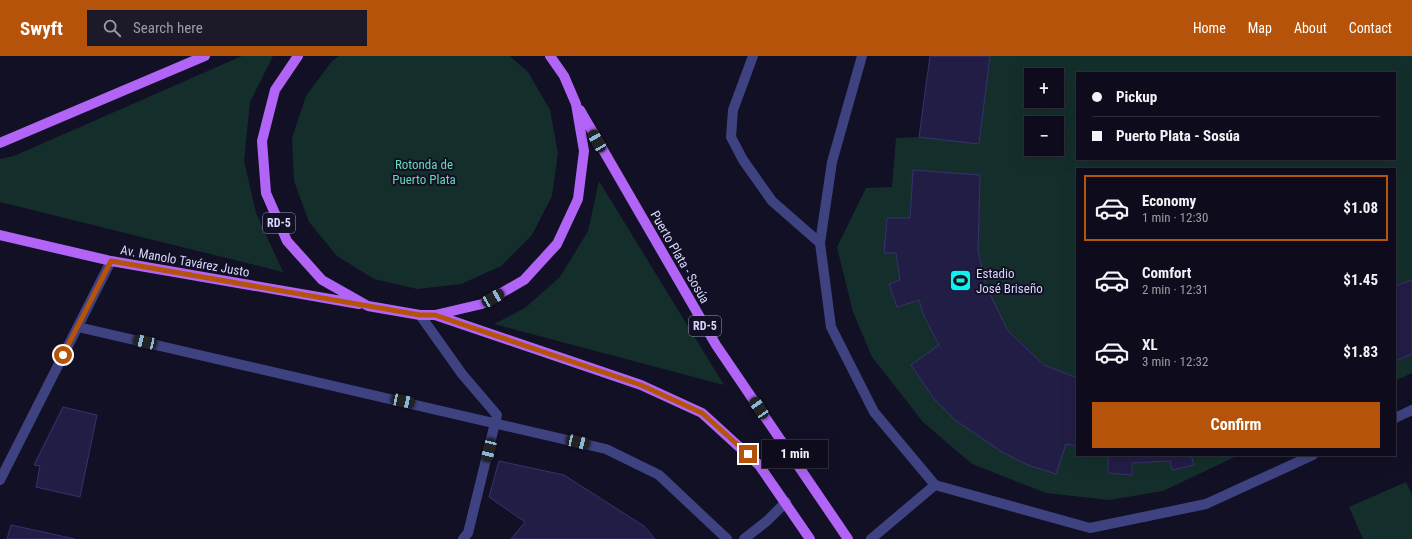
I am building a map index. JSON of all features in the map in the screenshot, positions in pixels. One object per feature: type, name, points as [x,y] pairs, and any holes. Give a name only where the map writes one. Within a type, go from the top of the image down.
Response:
[{"type":"main road","points":[[0,143],[205,56]]},
{"type":"main road","name":"RD-5","points":[[298,56],[275,90],[262,141],[266,193],[287,241],[322,280],[368,306],[420,315],[435,315],[482,304],[524,280],[557,244],[578,200],[584,151],[576,104],[564,76],[550,56]]},
{"type":"main road","name":"Puerto Plata - Sosúa","points":[[576,104],[716,344],[848,539]]},
{"type":"main road","name":"Av. Manolo Tavárez Justo","points":[[0,235],[111,261],[368,306]]},
{"type":"main road","name":"RD-5","points":[[435,315],[641,385],[702,413],[759,465],[786,502],[810,539]]},
{"type":"lane","points":[[753,56],[733,110],[731,137],[742,160],[772,201],[820,243]]},
{"type":"lane","points":[[862,56],[832,162],[820,243],[830,327],[874,412],[934,485],[1090,528],[1206,504],[1311,456]]},
{"type":"lane","points":[[0,480],[111,261]]},
{"type":"lane","points":[[420,315],[462,374],[497,415],[468,533],[463,539]]},
{"type":"lane","points":[[78,327],[495,422],[606,449],[659,475],[727,539]]},
{"type":"lane","points":[[1396,418],[1412,411]]},
{"type":"lane","points":[[871,539],[934,485]]},
{"type":"lane","points":[[744,539],[767,521],[786,502]]},
{"type":"green space","points":[[242,56],[273,56],[250,102],[244,161],[256,213],[283,272],[0,202],[0,159],[14,156]]},
{"type":"green space","name":"Rotonda de Puerto Plata","points":[[339,56],[510,56],[528,72],[550,110],[558,153],[552,196],[532,235],[501,266],[461,284],[417,289],[374,279],[337,256],[309,222],[294,181],[292,138],[306,96],[332,61]]},
{"type":"green space","name":"Estadio José Briseño","points":[[931,56],[1412,56],[1412,373],[1396,381],[1396,168],[1076,168],[1076,456],[1237,456],[1163,491],[1109,500],[1046,493],[972,464],[923,422],[872,357],[853,312],[837,247],[866,188],[892,187],[896,138],[919,137]]},
{"type":"green space","points":[[599,181],[724,385],[494,324],[525,308],[560,277],[588,231]]},
{"type":"green space","points":[[1406,482],[1412,494],[1412,539],[1363,539],[1349,507]]},
{"type":"building","points":[[930,56],[990,56],[979,144],[919,137]]},
{"type":"building","points":[[913,170],[980,175],[978,251],[986,286],[1008,331],[1044,365],[1076,378],[1076,446],[1066,444],[1056,474],[1028,465],[1002,452],[955,420],[934,399],[911,365],[939,345],[924,316],[919,300],[897,307],[889,284],[900,280],[896,253],[884,253],[887,218],[910,218]]},
{"type":"building","points":[[1412,280],[1412,354],[1396,361],[1396,286]]},
{"type":"building","points":[[63,407],[97,415],[80,497],[36,487],[40,466],[34,465]]},
{"type":"building","points":[[1108,456],[1191,456],[1194,465],[1172,470],[1170,461],[1132,463],[1132,475],[1108,473]]},
{"type":"building","points":[[499,461],[564,475],[644,526],[655,539],[511,539],[525,522],[489,497]]},
{"type":"building","points":[[11,525],[75,539],[7,539]]},
{"type":"place","name":"Estadio José Briseño","points":[[961,280]]},
{"type":"route","points":[[63,355],[111,261],[420,315],[435,315],[641,385],[702,413],[748,454]]}]
